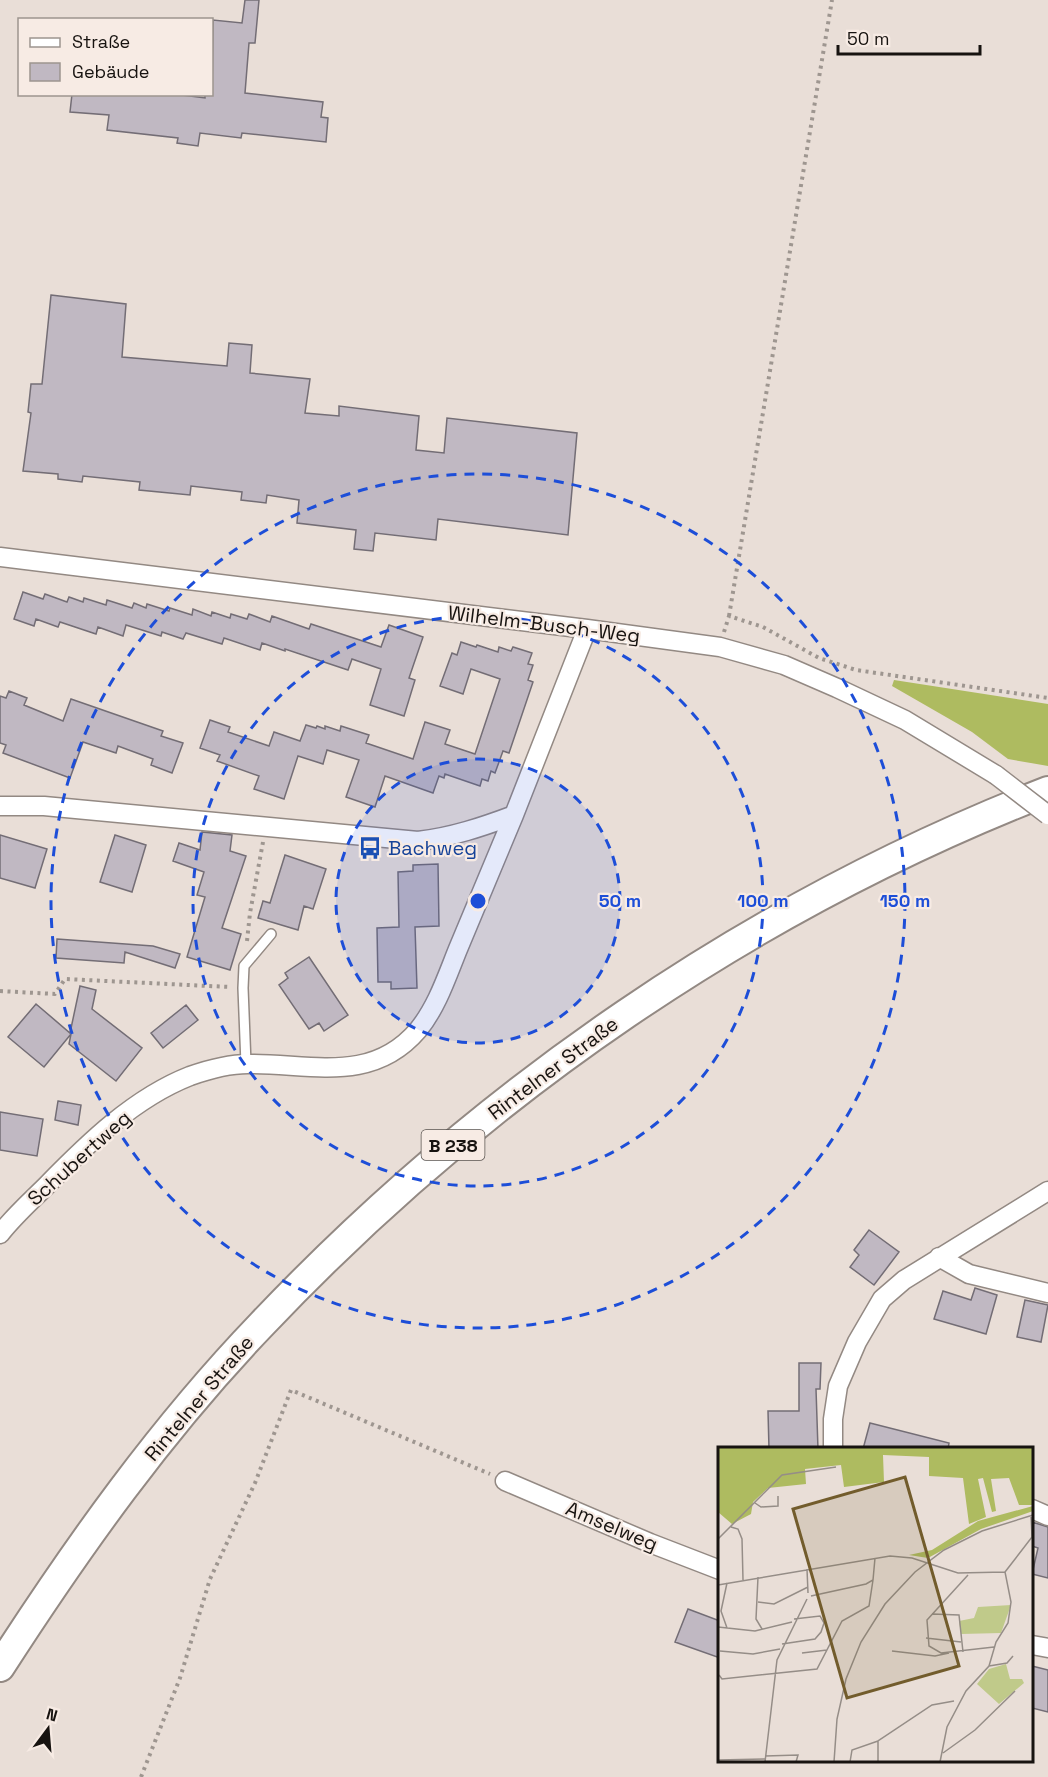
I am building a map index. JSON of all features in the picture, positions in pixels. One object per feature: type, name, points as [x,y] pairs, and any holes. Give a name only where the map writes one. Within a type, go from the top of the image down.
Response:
[{"type":"main road","name":"Rintelner Straße","points":[[0,1667],[118,1495],[185,1412],[261,1325],[336,1250],[479,1123],[561,1059],[634,1008],[739,942],[809,902],[903,854],[1048,791]]},
{"type":"street","name":"Wilhelm-Busch-Weg","points":[[0,557],[587,628],[720,647],[784,665],[905,720],[996,775],[1048,815]]},
{"type":"street","points":[[0,806],[44,806],[418,841],[447,837],[514,815],[587,628]]},
{"type":"street","name":"Schubertweg","points":[[0,1234],[106,1128],[146,1099],[190,1077],[246,1064],[330,1069],[367,1064],[396,1049],[418,1030],[437,1000],[514,815]]},
{"type":"street","points":[[833,1447],[833,1419],[838,1386],[857,1342],[882,1299],[904,1280],[939,1257],[1048,1191]]},
{"type":"street","points":[[939,1257],[969,1274],[1048,1293]]},
{"type":"street","name":"Amselweg","points":[[505,1481],[650,1544],[718,1569]]},
{"type":"street","points":[[1033,1509],[1048,1516]]},
{"type":"street","points":[[1033,1645],[1048,1648]]},
{"type":"lane","points":[[246,1064],[244,966],[271,934]]},
{"type":"path","points":[[720,647],[729,616],[832,0]]},
{"type":"path","points":[[729,616],[763,627],[819,658],[856,670],[1048,698]]},
{"type":"path","points":[[244,966],[250,913],[266,827]]},
{"type":"path","points":[[0,991],[55,994],[65,979],[243,988]]},
{"type":"path","points":[[141,1777],[180,1678],[210,1579],[255,1483],[291,1390],[505,1481]]},
{"type":"green space","points":[[894,680],[1048,704],[1048,766],[1008,759],[972,732],[892,686]]},
{"type":"building","points":[[245,0],[259,0],[255,43],[249,43],[245,93],[323,102],[321,117],[328,118],[326,142],[242,133],[241,138],[200,133],[198,146],[177,143],[178,138],[107,130],[109,115],[70,112],[72,96],[205,98],[205,96],[213,96],[213,20],[242,23]]},
{"type":"building","points":[[51,295],[126,304],[122,357],[227,366],[229,343],[252,345],[250,373],[310,379],[305,413],[339,416],[339,406],[419,416],[416,450],[444,453],[447,418],[577,433],[568,535],[438,519],[436,540],[375,533],[373,551],[354,549],[356,530],[297,523],[299,500],[267,495],[266,503],[241,500],[242,492],[191,486],[190,495],[139,490],[140,482],[83,476],[82,482],[58,479],[58,474],[23,471],[31,413],[28,412],[31,384],[42,384]]},
{"type":"building","points":[[23,592],[43,599],[45,594],[67,602],[69,597],[83,602],[84,598],[106,605],[107,600],[132,608],[134,603],[146,608],[147,604],[192,615],[193,609],[211,616],[212,612],[230,618],[231,614],[247,619],[249,614],[270,622],[272,616],[309,629],[311,624],[381,647],[389,625],[423,637],[409,678],[415,680],[404,716],[370,705],[381,669],[352,659],[348,670],[262,643],[260,650],[224,638],[222,644],[186,633],[183,639],[162,632],[161,636],[126,625],[123,636],[98,627],[96,634],[60,622],[58,627],[36,619],[34,626],[14,619]]},
{"type":"building","points":[[461,642],[498,652],[499,647],[511,651],[513,647],[532,653],[528,664],[533,665],[528,680],[533,682],[509,753],[503,751],[495,773],[491,771],[488,781],[482,779],[480,786],[445,774],[444,778],[439,776],[433,793],[385,776],[375,807],[346,797],[359,760],[327,750],[323,764],[298,756],[284,799],[254,789],[259,776],[217,761],[220,755],[200,748],[210,720],[230,727],[228,732],[269,746],[274,732],[300,741],[306,725],[325,729],[325,726],[340,731],[341,726],[369,735],[366,743],[413,759],[425,722],[450,730],[445,744],[475,754],[500,679],[471,669],[463,694],[440,686],[452,653],[457,655]]},
{"type":"building","points":[[9,691],[27,698],[24,705],[63,721],[71,699],[163,731],[161,736],[183,743],[172,773],[151,765],[153,759],[118,746],[116,753],[83,742],[70,778],[3,753],[6,745],[0,743],[0,696],[6,698]]},
{"type":"building","points":[[202,832],[232,835],[230,851],[246,856],[222,928],[241,934],[230,970],[187,957],[205,897],[197,895],[204,872],[173,861],[179,843],[200,850]]},
{"type":"building","points":[[0,835],[47,849],[35,888],[0,878]]},
{"type":"building","points":[[115,835],[146,845],[132,892],[100,882]]},
{"type":"building","points":[[285,855],[326,869],[313,909],[304,906],[298,930],[258,918],[263,901],[270,903]]},
{"type":"building","points":[[438,864],[439,926],[415,927],[417,988],[391,989],[391,982],[378,982],[377,928],[399,927],[398,872],[413,871],[413,865]]},
{"type":"building","points":[[57,939],[153,946],[180,954],[175,968],[125,952],[124,963],[56,958]]},
{"type":"building","points":[[309,957],[348,1015],[324,1031],[319,1023],[309,1029],[279,985],[288,978],[285,973]]},
{"type":"building","points":[[80,986],[96,990],[92,1009],[142,1048],[116,1081],[69,1044],[71,1034],[44,1067],[8,1037],[36,1004],[70,1033]]},
{"type":"building","points":[[186,1005],[198,1020],[163,1048],[151,1033]]},
{"type":"building","points":[[58,1101],[81,1105],[78,1125],[55,1120]]},
{"type":"building","points":[[0,1112],[43,1119],[37,1156],[0,1150]]},
{"type":"building","points":[[869,1230],[899,1252],[874,1285],[850,1267],[859,1255],[854,1250]]},
{"type":"building","points":[[975,1288],[997,1295],[986,1334],[934,1319],[943,1291],[971,1300]]},
{"type":"building","points":[[1025,1300],[1048,1305],[1041,1342],[1017,1337]]},
{"type":"building","points":[[799,1363],[821,1363],[820,1389],[816,1389],[818,1447],[769,1447],[768,1411],[799,1411]]},
{"type":"building","points":[[870,1423],[949,1443],[948,1447],[864,1447]]},
{"type":"building","points":[[1033,1522],[1048,1527],[1048,1578],[1033,1574],[1038,1548],[1033,1546]]},
{"type":"building","points":[[688,1609],[718,1620],[718,1657],[675,1642]]},
{"type":"building","points":[[1033,1666],[1048,1670],[1048,1712],[1033,1708]]},
{"type":"place","name":"Bachweg","points":[[370,848]]}]
